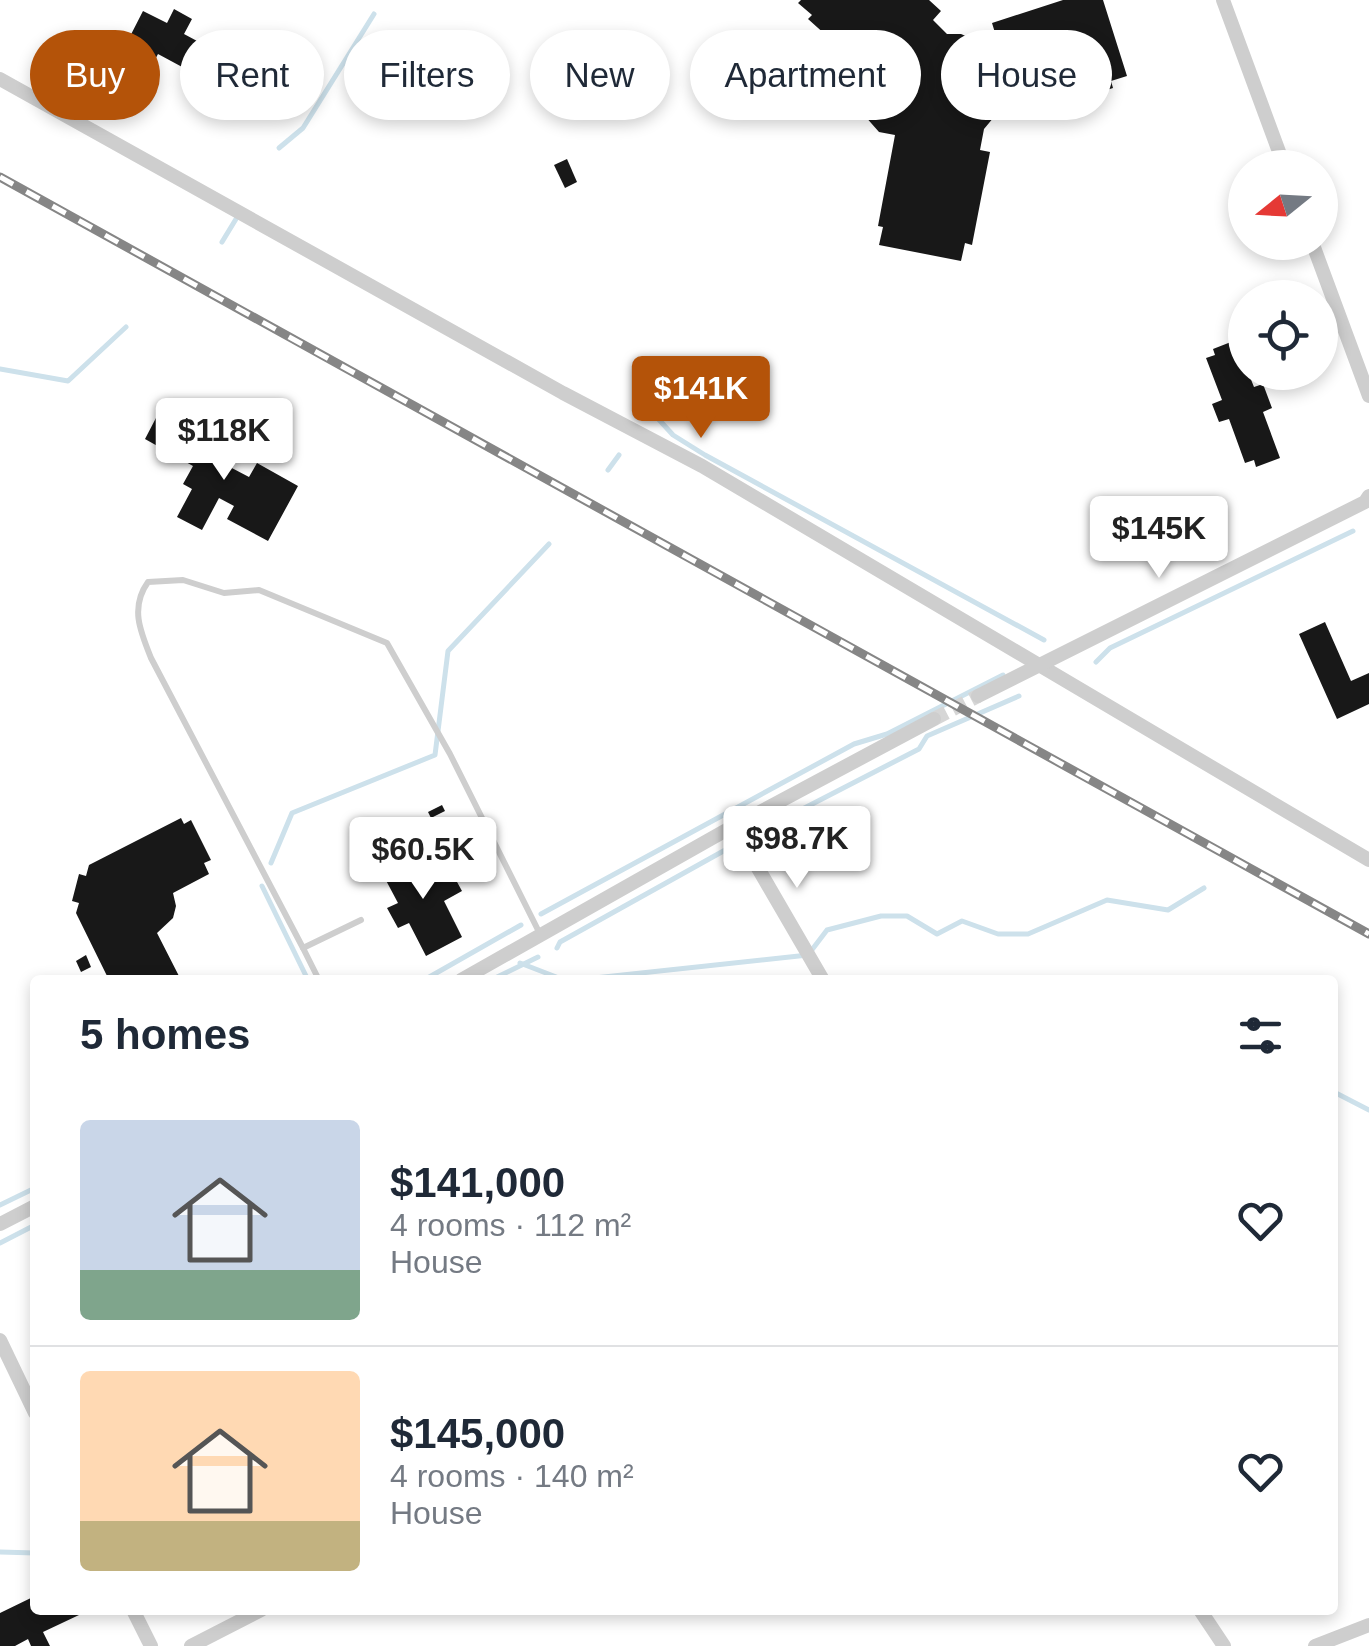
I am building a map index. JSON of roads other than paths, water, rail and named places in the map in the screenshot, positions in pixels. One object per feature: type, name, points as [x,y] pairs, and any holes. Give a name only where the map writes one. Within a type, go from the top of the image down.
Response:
[{"type":"street","points":[[1223,0],[1278,150]]},
{"type":"street","points":[[0,79],[563,393],[702,466],[1369,860]]},
{"type":"street","points":[[1319,260],[1369,396]]},
{"type":"street","points":[[978,696],[1365,502],[1369,496]]},
{"type":"street","points":[[470,975],[730,828],[934,719]]},
{"type":"street","points":[[730,828],[756,863],[820,975]]},
{"type":"street","points":[[0,1224],[30,1209]]},
{"type":"street","points":[[0,1340],[30,1403]]},
{"type":"street","points":[[136,1615],[151,1646]]},
{"type":"street","points":[[191,1646],[251,1615]]},
{"type":"street","points":[[1203,1615],[1224,1646]]},
{"type":"street","points":[[1315,1646],[1369,1625]]},
{"type":"lane","points":[[316,975],[150,658],[138,626],[138,596],[148,582],[183,580],[224,593],[259,590],[388,643],[450,754],[541,935]]},
{"type":"lane","points":[[303,948],[362,920]]},
{"type":"waterway","points":[[279,148],[303,128],[374,14]]},
{"type":"waterway","points":[[222,242],[236,219]]},
{"type":"waterway","points":[[0,369],[68,381],[126,327]]},
{"type":"waterway","points":[[652,412],[673,435],[705,455],[1044,640]]},
{"type":"waterway","points":[[608,470],[619,455]]},
{"type":"waterway","points":[[1096,662],[1110,648],[1353,531]]},
{"type":"waterway","points":[[271,863],[292,813],[435,755],[448,651],[549,544]]},
{"type":"waterway","points":[[541,914],[854,744],[887,734],[1003,675]]},
{"type":"waterway","points":[[754,834],[919,749],[927,736],[1019,696]]},
{"type":"waterway","points":[[557,948],[560,942],[727,849]]},
{"type":"waterway","points":[[262,886],[306,975]]},
{"type":"waterway","points":[[622,975],[808,955],[827,930],[881,916],[907,916],[937,934],[962,921],[998,934],[1028,934],[1107,900],[1168,910],[1204,888]]},
{"type":"waterway","points":[[433,975],[521,925]]},
{"type":"waterway","points":[[501,975],[538,957]]},
{"type":"waterway","points":[[520,963],[551,975]]},
{"type":"waterway","points":[[1338,1094],[1369,1110]]},
{"type":"waterway","points":[[0,1205],[30,1190]]},
{"type":"waterway","points":[[0,1243],[30,1228]]},
{"type":"waterway","points":[[0,1552],[30,1553]]},
{"type":"tunnel","points":[[934,719],[978,696]]},
{"type":"railway","points":[[0,177],[1369,934]]}]
